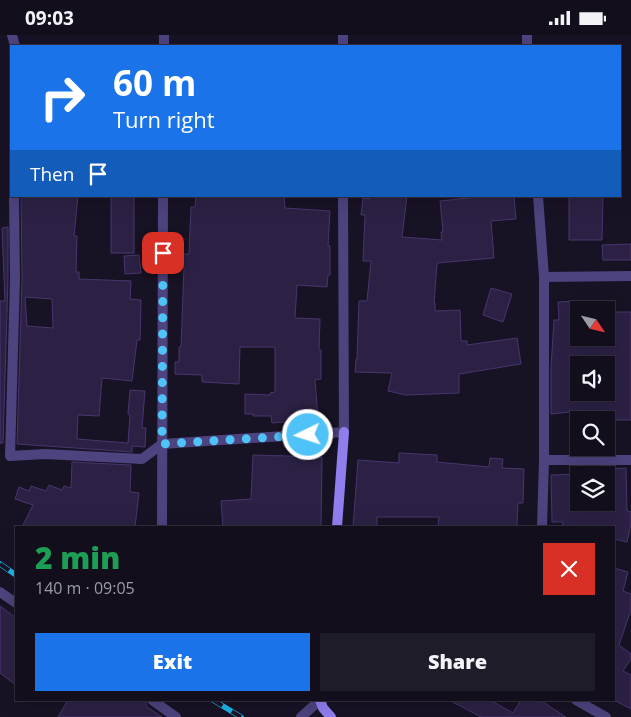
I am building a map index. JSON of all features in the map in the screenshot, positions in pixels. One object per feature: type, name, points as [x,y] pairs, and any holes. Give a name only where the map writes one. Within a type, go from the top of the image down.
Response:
[{"type":"main road","points":[[337,526],[344,432]]},
{"type":"main road","points":[[320,701],[323,708],[331,717]]},
{"type":"street","points":[[14,197],[15,279],[10,456],[45,454],[142,459],[162,444],[344,432],[343,197]]},
{"type":"street","points":[[162,526],[163,197]]},
{"type":"street","points":[[538,197],[544,277],[542,526]]},
{"type":"street","points":[[544,277],[631,276]]},
{"type":"street","points":[[544,460],[631,460]]},
{"type":"street","points":[[0,592],[15,602]]},
{"type":"street","points":[[153,701],[176,717]]},
{"type":"street","points":[[302,717],[319,701]]},
{"type":"street","points":[[578,701],[606,717]]},
{"type":"building","points":[[21,197],[78,197],[74,236],[77,236],[76,272],[79,272],[79,279],[131,281],[130,299],[141,300],[140,340],[137,340],[132,381],[102,378],[99,416],[78,415],[77,439],[128,443],[130,390],[145,391],[142,428],[146,428],[145,447],[132,446],[132,452],[17,444],[22,279]],"holes":[[[25,297],[52,299],[53,328],[27,326]]]},
{"type":"building","points":[[111,197],[134,197],[134,253],[111,253]]},
{"type":"building","points":[[196,197],[284,197],[285,208],[330,211],[328,246],[330,246],[330,275],[328,275],[327,287],[297,285],[295,318],[320,319],[319,350],[321,350],[321,379],[315,380],[318,419],[272,423],[271,416],[245,414],[245,394],[270,395],[270,393],[275,392],[275,347],[240,347],[239,384],[202,382],[202,375],[175,374],[175,362],[179,362],[179,347],[181,347],[184,267],[182,267],[182,254],[189,254],[191,207],[195,207]]},
{"type":"building","points":[[369,197],[407,197],[402,237],[442,240],[440,201],[478,197],[514,197],[516,219],[491,221],[494,258],[437,263],[434,303],[435,311],[460,310],[461,341],[467,341],[467,345],[517,338],[521,364],[459,374],[459,393],[406,395],[388,391],[392,373],[355,372],[359,301],[367,301],[371,261],[363,261],[365,215],[361,215],[363,198],[369,199]]},
{"type":"building","points":[[569,197],[603,197],[602,240],[569,240]]},
{"type":"building","points":[[8,227],[3,443],[0,443],[0,301],[5,301],[2,228]]},
{"type":"building","points":[[631,244],[631,260],[603,260],[602,245]]},
{"type":"building","points":[[139,255],[141,273],[125,274],[124,256]]},
{"type":"building","points":[[491,288],[512,294],[503,322],[483,315]]},
{"type":"building","points":[[570,301],[570,346],[615,346],[615,312],[631,312],[631,420],[615,420],[615,411],[570,411],[551,414],[554,320],[559,320],[558,302]]},
{"type":"building","points":[[399,453],[437,455],[437,462],[489,467],[490,458],[503,459],[502,468],[524,469],[523,503],[518,503],[517,526],[438,526],[439,517],[377,517],[377,526],[353,526],[358,460],[399,463]]},
{"type":"building","points":[[253,455],[322,457],[321,526],[223,526],[221,501],[251,499]]},
{"type":"building","points":[[72,462],[131,465],[130,492],[139,493],[135,526],[22,526],[33,505],[15,499],[19,487],[29,491],[31,486],[46,491],[49,485],[62,490],[64,486],[71,488]]},
{"type":"building","points":[[626,468],[627,511],[631,512],[631,524],[627,542],[615,539],[615,526],[562,526],[563,522],[552,522],[551,475],[570,474],[570,511],[615,511],[615,469]]},
{"type":"building","points":[[615,568],[628,572],[623,591],[631,594],[631,610],[619,645],[631,654],[631,659],[623,671],[631,675],[631,709],[615,701]]},
{"type":"building","points":[[0,606],[15,617],[15,684],[0,673]]},
{"type":"building","points":[[67,701],[145,701],[147,707],[162,717],[58,717]]},
{"type":"building","points":[[451,701],[492,701],[513,713],[520,701],[542,701],[566,717],[481,717]]},
{"type":"railway","points":[[0,564],[15,574]]},
{"type":"railway","points":[[215,701],[241,717]]},
{"type":"route","points":[[163,253],[162,444],[308,435]]}]
